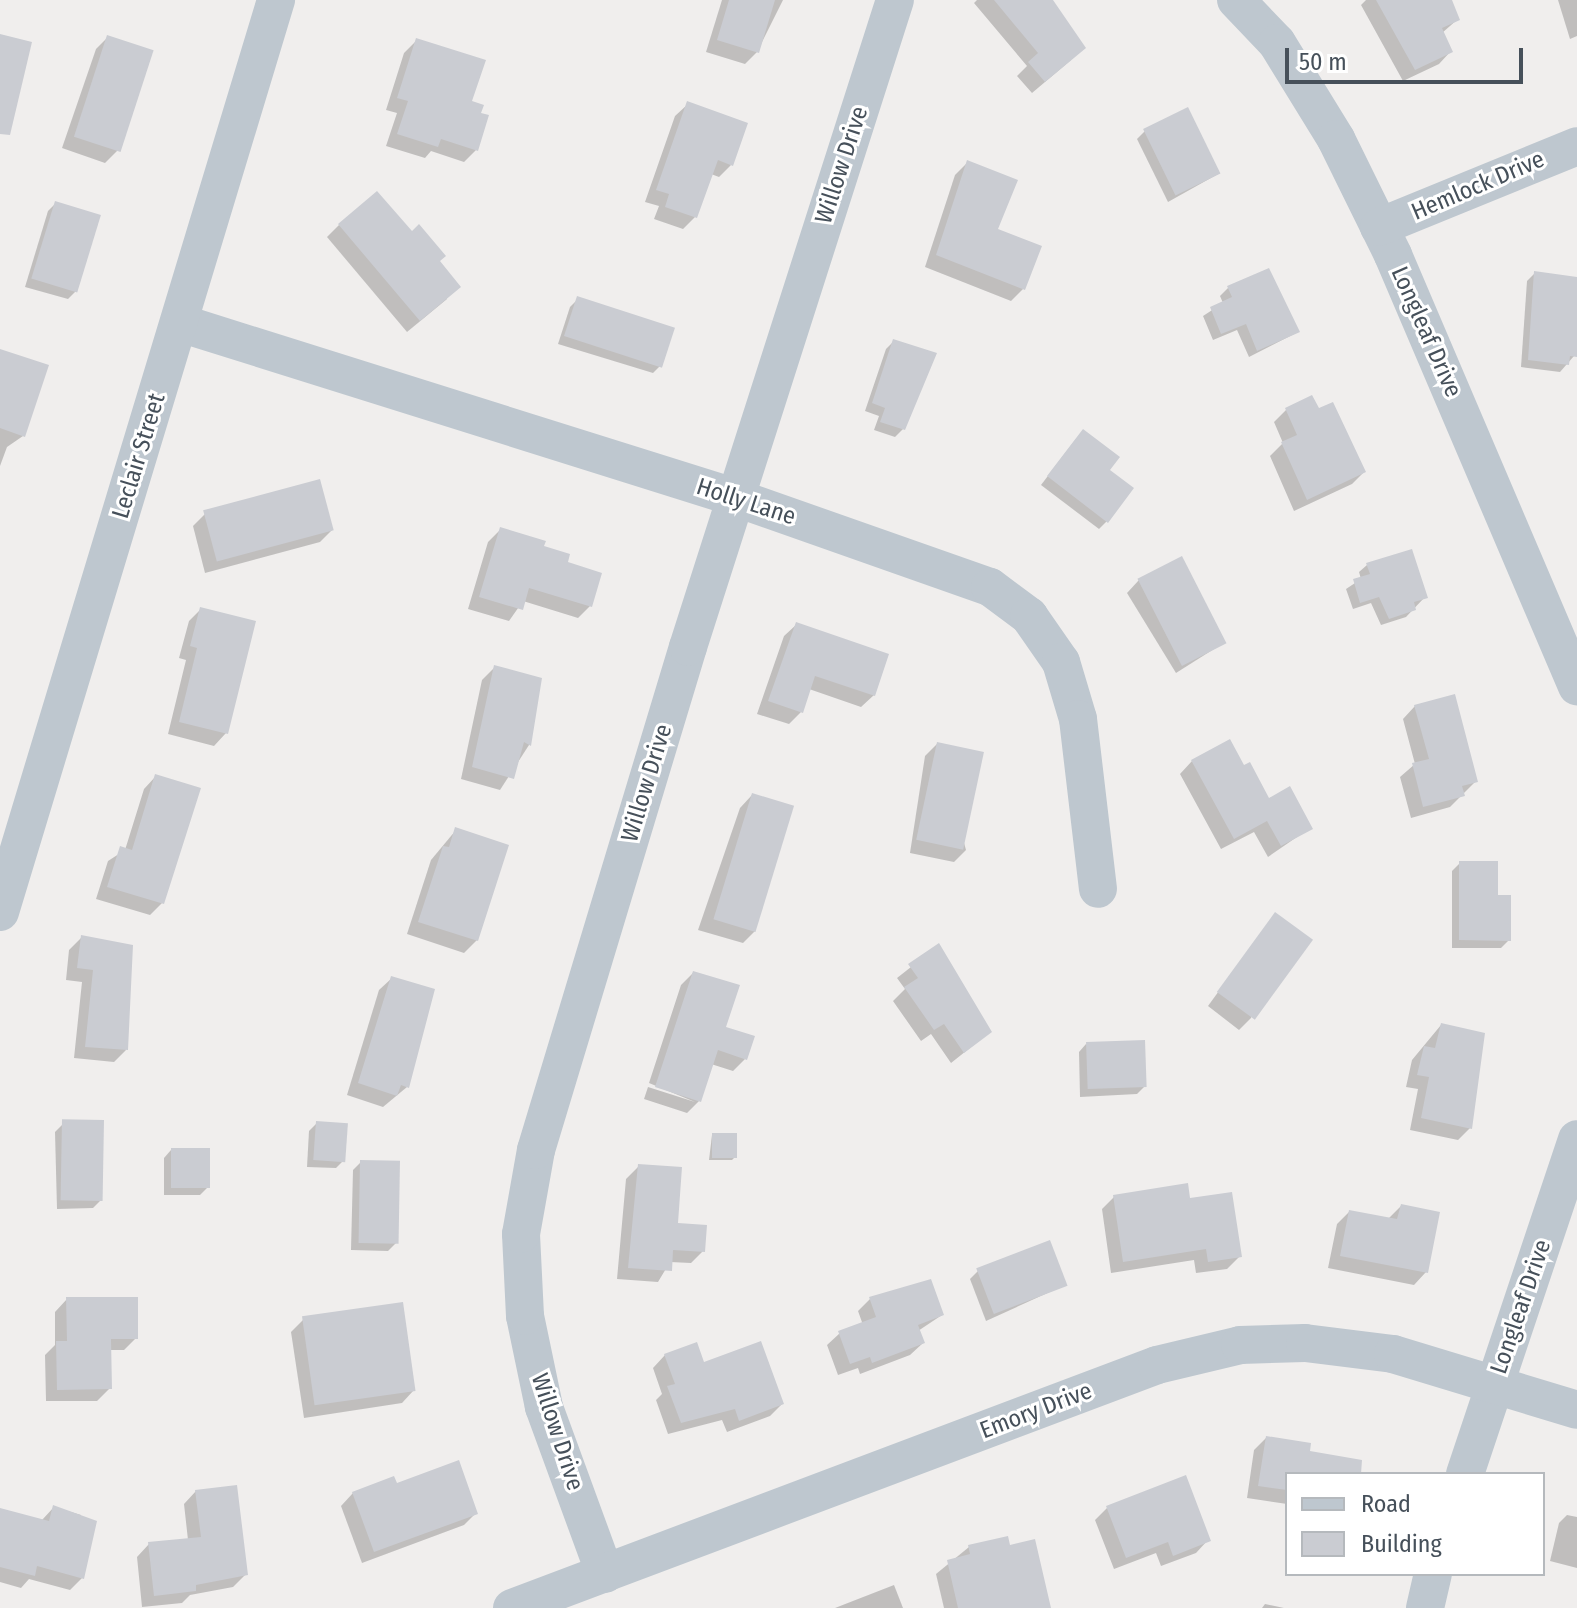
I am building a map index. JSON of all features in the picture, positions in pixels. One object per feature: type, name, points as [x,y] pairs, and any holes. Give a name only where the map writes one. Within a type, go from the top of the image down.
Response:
[{"type":"street","name":"Leclair Street","points":[[0,912],[276,0]]},
{"type":"street","name":"Willow Drive","points":[[605,1574],[544,1407],[525,1316],[521,1234],[536,1150],[734,497],[895,0]]},
{"type":"street","name":"Longleaf Drive","points":[[1236,0],[1277,43],[1336,139],[1379,227],[1577,686]]},
{"type":"street","name":"Hemlock Drive","points":[[1379,227],[1577,146]]},
{"type":"street","name":"Holly Lane","points":[[180,323],[734,497],[990,587],[1029,616],[1061,662],[1078,719],[1098,889]]},
{"type":"street","name":"Longleaf Drive","points":[[1466,1472],[1577,1139]]},
{"type":"street","name":"Emory Drive","points":[[512,1608],[1157,1365],[1240,1345],[1305,1343],[1393,1354],[1577,1410]]},
{"type":"street","points":[[1425,1608],[1433,1576]]},
{"type":"building","points":[[729,0],[775,0],[759,53],[717,40]]},
{"type":"building","points":[[994,0],[1053,0],[1086,48],[1045,82],[1028,62],[1038,53]]},
{"type":"building","points":[[1376,0],[1452,0],[1460,20],[1442,28],[1453,52],[1415,70]]},
{"type":"building","points":[[0,34],[32,42],[10,135],[0,134]]},
{"type":"building","points":[[107,35],[154,50],[121,152],[74,137]]},
{"type":"building","points":[[416,38],[486,60],[472,101],[484,105],[481,113],[489,115],[478,151],[441,139],[438,147],[397,134],[408,101],[397,98]]},
{"type":"building","points":[[687,101],[748,123],[733,166],[718,160],[697,218],[665,207],[669,194],[656,190]]},
{"type":"building","points":[[1188,107],[1220,174],[1175,195],[1143,129]]},
{"type":"building","points":[[967,160],[1018,180],[998,229],[1042,246],[1025,290],[936,255]]},
{"type":"building","points":[[377,191],[412,231],[419,224],[446,256],[440,261],[461,287],[420,321],[338,224]]},
{"type":"building","points":[[55,201],[101,215],[77,292],[31,278]]},
{"type":"building","points":[[1269,268],[1300,332],[1257,351],[1246,324],[1221,334],[1210,307],[1232,297],[1227,286]]},
{"type":"building","points":[[1534,271],[1577,277],[1577,357],[1570,356],[1569,365],[1528,360]]},
{"type":"building","points":[[577,296],[675,328],[662,368],[564,336]]},
{"type":"building","points":[[893,339],[937,353],[905,430],[880,422],[885,408],[872,403]]},
{"type":"building","points":[[0,349],[49,365],[25,437],[0,428]]},
{"type":"building","points":[[1312,395],[1319,408],[1333,402],[1366,472],[1307,500],[1281,442],[1297,435],[1285,408]]},
{"type":"building","points":[[1083,429],[1120,457],[1110,470],[1134,488],[1108,523],[1047,476]]},
{"type":"building","points":[[320,479],[334,530],[217,562],[203,510]]},
{"type":"building","points":[[500,527],[546,541],[544,546],[570,554],[568,562],[602,573],[592,607],[529,588],[523,610],[479,597]]},
{"type":"building","points":[[1412,549],[1428,598],[1414,602],[1416,610],[1389,619],[1379,597],[1360,603],[1353,579],[1370,574],[1366,563]]},
{"type":"building","points":[[1182,556],[1226,643],[1182,666],[1137,579]]},
{"type":"building","points":[[200,607],[256,621],[228,734],[179,722],[197,648],[190,646]]},
{"type":"building","points":[[796,622],[889,654],[875,696],[815,676],[803,713],[768,701]]},
{"type":"building","points":[[494,665],[542,678],[531,746],[524,742],[514,779],[472,767]]},
{"type":"building","points":[[1455,694],[1478,782],[1462,786],[1465,796],[1423,807],[1412,763],[1429,759],[1414,705]]},
{"type":"building","points":[[1230,739],[1244,765],[1250,762],[1269,798],[1290,786],[1313,829],[1281,846],[1267,821],[1234,839],[1191,760]]},
{"type":"building","points":[[937,742],[984,752],[963,850],[916,840]]},
{"type":"building","points":[[155,774],[201,788],[164,904],[107,887],[120,846],[132,850]]},
{"type":"building","points":[[752,793],[794,806],[755,932],[713,919]]},
{"type":"building","points":[[455,827],[509,845],[478,941],[418,922],[443,846],[449,847]]},
{"type":"building","points":[[1459,861],[1498,861],[1498,895],[1511,895],[1511,941],[1459,940]]},
{"type":"building","points":[[1275,912],[1313,940],[1255,1020],[1217,992]]},
{"type":"building","points":[[81,935],[133,945],[128,1050],[85,1047],[93,970],[77,968]]},
{"type":"building","points":[[939,943],[992,1032],[964,1053],[944,1024],[934,1030],[904,987],[918,978],[908,964]]},
{"type":"building","points":[[693,971],[740,985],[726,1027],[755,1036],[747,1060],[718,1050],[701,1102],[655,1087]]},
{"type":"building","points":[[391,976],[435,989],[409,1088],[401,1085],[397,1096],[358,1083]]},
{"type":"building","points":[[1441,1023],[1485,1033],[1472,1129],[1421,1118],[1429,1077],[1417,1075],[1424,1046],[1435,1048]]},
{"type":"building","points":[[1145,1040],[1147,1087],[1088,1089],[1086,1042]]},
{"type":"building","points":[[62,1119],[104,1120],[103,1201],[61,1200]]},
{"type":"building","points":[[316,1121],[348,1123],[345,1162],[313,1160]]},
{"type":"building","points":[[712,1133],[737,1133],[737,1158],[712,1158]]},
{"type":"building","points":[[171,1148],[210,1148],[210,1188],[171,1188]]},
{"type":"building","points":[[360,1160],[400,1161],[399,1244],[359,1243]]},
{"type":"building","points":[[638,1164],[682,1167],[678,1223],[707,1225],[705,1252],[673,1250],[672,1271],[628,1268]]},
{"type":"building","points":[[1188,1183],[1190,1198],[1232,1192],[1242,1257],[1208,1262],[1206,1249],[1123,1262],[1113,1195]]},
{"type":"building","points":[[1401,1204],[1440,1212],[1428,1273],[1340,1256],[1349,1210],[1397,1219]]},
{"type":"building","points":[[1050,1240],[1068,1286],[994,1314],[976,1268]]},
{"type":"building","points":[[931,1279],[944,1315],[918,1325],[925,1343],[872,1363],[870,1357],[850,1364],[838,1331],[876,1317],[869,1297]]},
{"type":"building","points":[[66,1297],[138,1297],[138,1339],[111,1339],[112,1389],[57,1390],[56,1341],[67,1341]]},
{"type":"building","points":[[403,1302],[416,1391],[315,1405],[302,1316]]},
{"type":"building","points":[[761,1341],[784,1404],[739,1421],[735,1409],[681,1423],[667,1386],[675,1384],[664,1354],[697,1342],[704,1362]]},
{"type":"building","points":[[1266,1436],[1311,1443],[1310,1451],[1362,1460],[1361,1472],[1285,1472],[1285,1490],[1258,1486]]},
{"type":"building","points":[[459,1460],[478,1514],[374,1552],[352,1492],[394,1476],[397,1483]]},
{"type":"building","points":[[1186,1475],[1211,1541],[1173,1556],[1168,1542],[1126,1558],[1106,1506]]},
{"type":"building","points":[[237,1485],[248,1575],[196,1585],[196,1591],[154,1596],[148,1542],[201,1537],[195,1490]]},
{"type":"building","points":[[53,1505],[97,1521],[84,1579],[37,1566],[35,1576],[0,1567],[0,1508],[49,1521]]},
{"type":"building","points":[[1008,1536],[1010,1545],[1035,1539],[1051,1608],[958,1608],[947,1560],[970,1554],[968,1545]]}]
